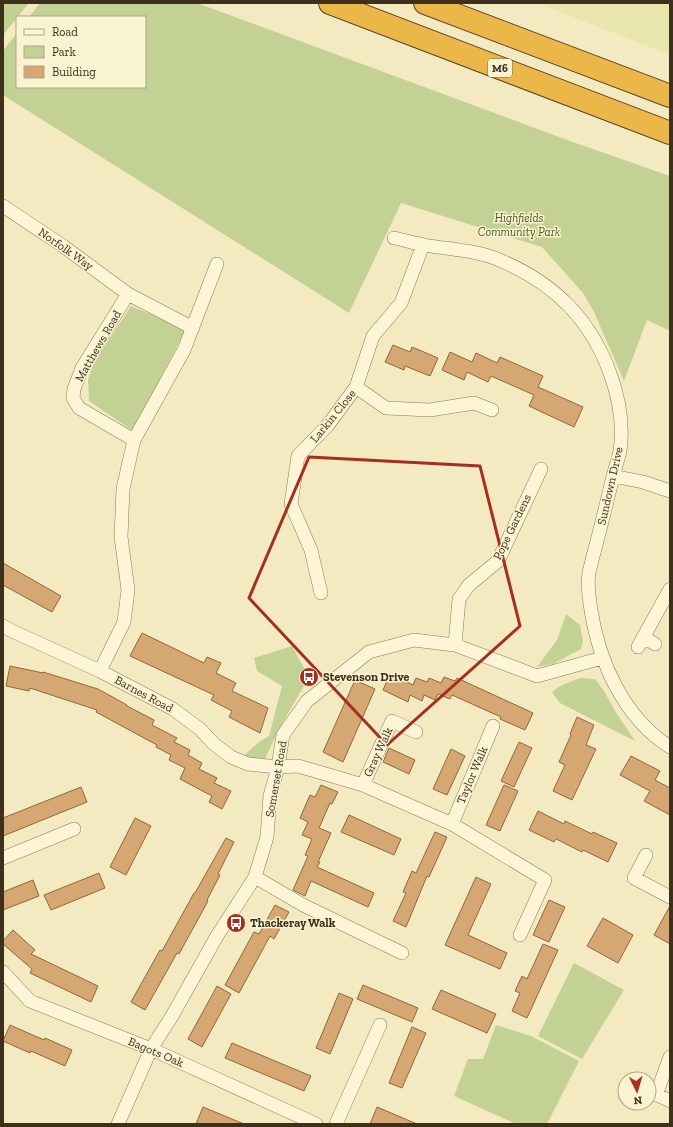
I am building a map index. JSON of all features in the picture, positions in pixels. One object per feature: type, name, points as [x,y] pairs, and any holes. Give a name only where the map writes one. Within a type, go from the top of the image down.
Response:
[{"type":"highway","name":"M6","points":[[330,3],[670,133]]},
{"type":"highway","points":[[425,3],[670,96]]},
{"type":"street","name":"Norfolk Way","points":[[3,206],[63,246],[128,294]]},
{"type":"street","name":"Sundown Drive","points":[[394,238],[423,245],[456,249],[495,258],[520,269],[545,285],[570,308],[594,339],[610,372],[617,400],[621,429],[620,452],[589,574],[590,599],[594,627],[602,658],[618,692],[634,715],[659,739],[670,747]]},
{"type":"street","name":"Larkin Close","points":[[321,593],[311,550],[291,504],[298,456],[328,425],[356,387],[374,336],[401,303],[423,245]]},
{"type":"street","points":[[100,671],[124,622],[128,590],[121,537],[123,488],[134,440],[184,350],[217,264]]},
{"type":"street","points":[[128,294],[193,328]]},
{"type":"street","name":"Matthews Road","points":[[128,294],[82,368],[74,389],[73,398],[79,408],[134,440]]},
{"type":"street","points":[[356,387],[386,408],[430,410],[474,402],[492,410]]},
{"type":"street","name":"Pope Gardens","points":[[455,644],[459,599],[469,585],[498,561],[541,469]]},
{"type":"street","points":[[613,476],[643,482],[670,491]]},
{"type":"street","points":[[654,644],[640,642],[670,589]]},
{"type":"street","name":"Barnes Road","points":[[3,626],[100,671],[173,709],[200,729],[214,744],[231,757],[248,764],[278,767]]},
{"type":"street","name":"Somerset Road","points":[[118,1124],[151,1049],[172,1016],[217,936],[255,877],[267,837],[270,796],[278,767],[283,735],[307,701],[369,652],[414,640],[455,644],[537,676],[602,658]]},
{"type":"street","name":"Gray Walk","points":[[363,785],[392,721],[416,732]]},
{"type":"street","name":"Taylor Walk","points":[[452,824],[493,726]]},
{"type":"street","points":[[278,767],[298,766],[363,785],[452,824],[545,880],[520,935]]},
{"type":"street","points":[[3,858],[74,829]]},
{"type":"street","points":[[646,855],[634,878],[670,897]]},
{"type":"street","points":[[255,877],[303,905],[402,952]]},
{"type":"street","name":"Bagots Oak","points":[[3,972],[30,1001],[151,1049],[316,1124]]},
{"type":"street","points":[[336,1124],[380,1025]]},
{"type":"street","points":[[657,1083],[670,1057]]},
{"type":"street","points":[[657,1095],[670,1101]]},
{"type":"highlighted area","points":[[309,457],[480,466],[520,626],[387,745],[249,598]]},
{"type":"shaded area","points":[[537,3],[670,3],[670,55]]},
{"type":"green space","points":[[3,3],[29,3],[18,16],[16,16],[16,19],[3,35]]},
{"type":"green space","name":"Highfields Community Park","points":[[40,3],[197,3],[570,141],[670,176],[670,331],[647,320],[624,381],[594,312],[583,293],[542,247],[401,203],[349,313],[3,95],[3,51],[16,34],[16,88],[146,88],[146,16],[30,16]]},
{"type":"green space","points":[[131,306],[186,329],[133,431],[89,401],[88,380],[94,362]]},
{"type":"green space","points":[[566,614],[580,625],[583,641],[581,649],[553,664],[537,667],[557,640]]},
{"type":"green space","points":[[292,646],[309,677],[279,729],[263,763],[241,758],[259,742],[269,736],[282,686],[257,671],[254,658]]},
{"type":"green space","points":[[580,678],[595,679],[635,741],[560,703],[552,692],[560,686]]},
{"type":"green space","points":[[574,963],[624,990],[582,1059],[538,1036]]},
{"type":"green space","points":[[496,1025],[531,1036],[579,1061],[547,1124],[516,1124],[454,1096],[468,1059],[483,1059]]},
{"type":"building","points":[[393,345],[410,352],[412,347],[438,358],[430,376],[405,366],[404,370],[385,362]]},
{"type":"building","points":[[450,352],[472,362],[476,353],[497,363],[500,357],[543,376],[538,387],[583,407],[574,427],[529,406],[534,395],[491,376],[488,382],[467,372],[464,380],[442,370]]},
{"type":"building","points":[[3,563],[61,596],[52,612],[3,585]]},
{"type":"building","points":[[142,633],[204,663],[207,657],[221,663],[216,673],[236,683],[232,691],[268,708],[260,733],[229,717],[232,711],[211,700],[214,695],[130,656]]},
{"type":"building","points":[[10,666],[43,672],[98,689],[154,720],[152,725],[177,738],[174,742],[190,750],[188,755],[202,763],[199,769],[217,778],[214,783],[231,791],[222,809],[209,802],[212,796],[180,779],[185,768],[169,760],[171,755],[156,747],[157,745],[96,712],[97,710],[30,688],[29,691],[6,686]]},
{"type":"building","points":[[390,674],[413,685],[416,678],[427,682],[429,678],[441,683],[444,677],[455,681],[457,678],[533,713],[525,730],[500,719],[501,717],[452,695],[450,699],[438,694],[435,700],[424,695],[422,701],[410,695],[408,702],[383,690]]},
{"type":"building","points":[[355,680],[375,689],[343,762],[323,752]]},
{"type":"building","points":[[577,717],[594,725],[586,745],[596,749],[572,800],[553,791],[565,765],[559,762]]},
{"type":"building","points":[[519,742],[532,748],[514,787],[501,781]]},
{"type":"building","points":[[389,748],[415,760],[409,774],[383,762]]},
{"type":"building","points":[[451,749],[465,756],[447,795],[433,789]]},
{"type":"building","points":[[631,756],[660,771],[655,780],[670,788],[670,815],[644,801],[650,791],[620,775]]},
{"type":"building","points":[[321,785],[338,792],[332,804],[330,803],[319,828],[331,833],[317,867],[374,893],[368,907],[311,881],[305,896],[293,890],[308,856],[305,855],[312,839],[302,835],[308,822],[300,818],[310,795],[315,797]]},
{"type":"building","points":[[504,785],[518,791],[500,831],[486,825]]},
{"type":"building","points":[[81,787],[87,802],[3,836],[3,818]]},
{"type":"building","points":[[538,811],[564,824],[565,821],[592,834],[593,832],[617,843],[608,862],[583,850],[582,852],[556,839],[554,842],[529,830]]},
{"type":"building","points":[[349,815],[401,839],[394,855],[341,832]]},
{"type":"building","points":[[135,818],[151,826],[126,875],[110,867]]},
{"type":"building","points":[[435,832],[447,837],[429,877],[427,876],[406,927],[393,921],[406,893],[403,892],[412,871],[416,873]]},
{"type":"building","points":[[226,838],[234,842],[218,874],[220,875],[207,900],[208,901],[179,954],[177,953],[145,1010],[131,1002],[160,950],[162,951]]},
{"type":"building","points":[[99,873],[105,888],[51,910],[44,895]]},
{"type":"building","points":[[476,877],[491,884],[468,935],[507,953],[500,969],[445,945]]},
{"type":"building","points":[[33,880],[39,896],[3,910],[3,892]]},
{"type":"building","points":[[549,900],[565,907],[549,942],[533,935]]},
{"type":"building","points":[[275,905],[289,912],[274,939],[270,936],[239,993],[225,985],[254,932],[259,934]]},
{"type":"building","points":[[670,906],[670,944],[654,935]]},
{"type":"building","points":[[603,918],[633,935],[618,963],[587,946]]},
{"type":"building","points":[[13,930],[35,950],[31,954],[98,986],[91,1002],[30,973],[32,969],[3,944],[3,941]]},
{"type":"building","points":[[543,944],[558,950],[527,1018],[512,1011],[520,993],[515,991],[522,976],[527,979]]},
{"type":"building","points":[[363,985],[418,1008],[412,1022],[357,999]]},
{"type":"building","points":[[217,986],[231,994],[202,1047],[188,1039]]},
{"type":"building","points":[[441,990],[496,1014],[487,1033],[432,1009]]},
{"type":"building","points":[[339,993],[353,999],[330,1054],[316,1048]]},
{"type":"building","points":[[10,1025],[72,1050],[65,1066],[3,1041]]},
{"type":"building","points":[[412,1027],[426,1033],[402,1088],[389,1083]]},
{"type":"building","points":[[232,1043],[311,1076],[304,1091],[225,1058]]},
{"type":"building","points":[[203,1107],[244,1124],[196,1124]]},
{"type":"building","points":[[377,1107],[417,1124],[370,1124]]},
{"type":"place","name":"Stevenson Drive","points":[[309,677]]},
{"type":"place","name":"Thackeray Walk","points":[[236,923]]}]
